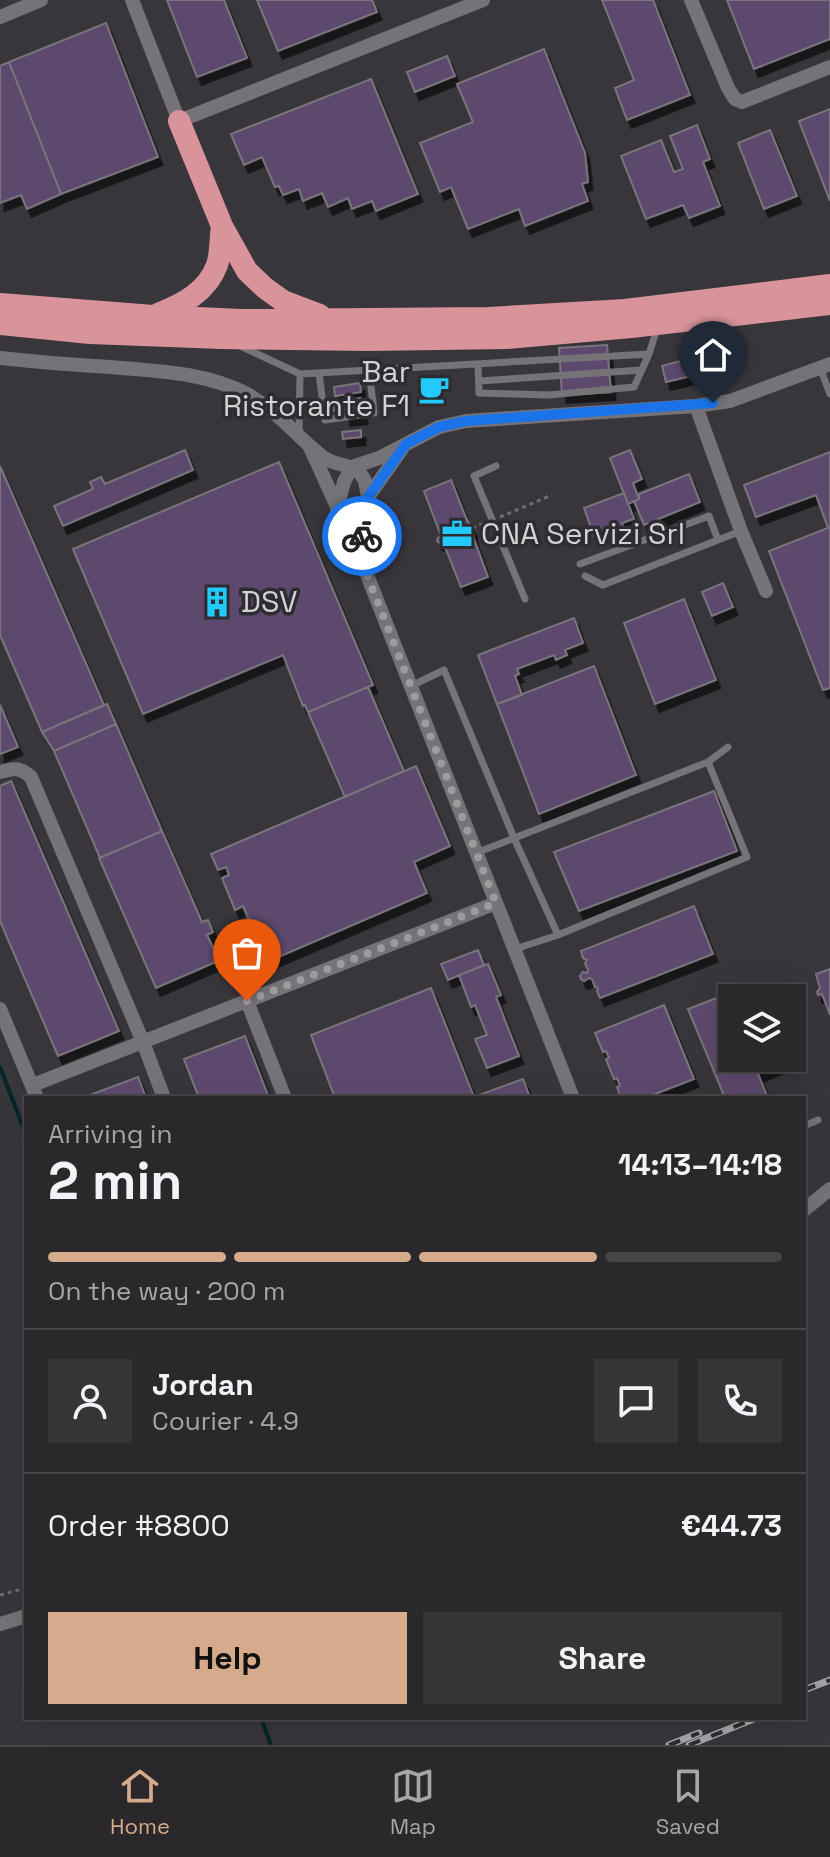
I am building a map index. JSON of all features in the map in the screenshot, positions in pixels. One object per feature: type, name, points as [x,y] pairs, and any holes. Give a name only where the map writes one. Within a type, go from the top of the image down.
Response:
[{"type":"highway","points":[[179,121],[222,226],[247,271],[283,301],[331,319]]},
{"type":"highway","points":[[153,316],[191,298],[207,284],[218,264],[222,226]]},
{"type":"highway","points":[[0,304],[241,320],[489,318],[625,310],[830,285]]},
{"type":"highway","points":[[0,324],[90,333],[222,338],[507,338],[830,304]]},
{"type":"street","points":[[0,17],[41,0]]},
{"type":"street","points":[[132,0],[179,121],[483,0]]},
{"type":"street","points":[[691,0],[735,99],[742,102],[830,67]]},
{"type":"street","points":[[0,358],[198,377],[250,396],[270,409],[326,460],[352,467],[379,458],[439,427],[466,421],[696,406],[730,401],[825,366]]},
{"type":"street","points":[[696,406],[766,591]]},
{"type":"street","points":[[304,440],[360,557],[572,1096]]},
{"type":"street","points":[[368,497],[406,444]]},
{"type":"street","points":[[352,467],[364,478],[368,497],[360,557]]},
{"type":"street","points":[[337,509],[344,482],[352,467]]},
{"type":"street","points":[[0,772],[17,769],[31,777],[163,1096]]},
{"type":"street","points":[[0,1009],[35,1092],[143,1042],[496,903]]},
{"type":"street","points":[[247,1001],[284,1096]]},
{"type":"street","points":[[806,1208],[830,1189]]},
{"type":"street","points":[[0,1624],[24,1617]]},
{"type":"lane","points":[[478,364],[479,393],[549,395],[634,387],[658,324]]},
{"type":"lane","points":[[222,338],[300,374],[649,354]]},
{"type":"lane","points":[[825,366],[830,394]]},
{"type":"lane","points":[[319,373],[324,410],[373,402],[369,370]]},
{"type":"lane","points":[[479,381],[642,370]]},
{"type":"lane","points":[[300,374],[304,440]]},
{"type":"lane","points":[[496,466],[474,476],[525,599]]},
{"type":"lane","points":[[580,564],[709,516],[718,540]]},
{"type":"lane","points":[[585,576],[603,585],[741,531]]},
{"type":"lane","points":[[411,686],[444,670],[558,935]]},
{"type":"lane","points":[[476,853],[708,762],[728,747]]},
{"type":"lane","points":[[515,949],[558,935],[747,857],[708,762]]},
{"type":"lane","points":[[806,1125],[818,1120]]},
{"type":"path","points":[[472,528],[552,495]]},
{"type":"path","points":[[0,1595],[24,1589]]},
{"type":"building","points":[[167,0],[224,0],[247,58],[197,77]]},
{"type":"building","points":[[257,0],[372,0],[377,12],[278,51]]},
{"type":"building","points":[[602,0],[653,0],[690,95],[627,120],[615,88],[634,80]]},
{"type":"building","points":[[727,0],[830,0],[830,39],[754,69]]},
{"type":"building","points":[[106,23],[158,157],[61,194],[9,62]]},
{"type":"building","points":[[544,49],[585,153],[588,182],[582,184],[588,201],[525,226],[519,209],[468,229],[451,187],[440,192],[420,143],[473,122],[457,84]]},
{"type":"building","points":[[447,56],[455,76],[415,92],[407,72]]},
{"type":"building","points":[[9,62],[61,194],[27,209],[21,195],[0,203],[0,66]]},
{"type":"building","points":[[371,79],[418,194],[376,211],[372,201],[352,209],[348,198],[328,207],[322,193],[303,201],[299,189],[283,195],[279,186],[275,187],[262,157],[244,165],[231,134]]},
{"type":"building","points":[[830,109],[830,201],[799,121]]},
{"type":"building","points":[[697,125],[710,159],[703,162],[720,206],[689,218],[683,205],[646,219],[621,156],[661,140],[674,172],[683,169],[670,136]]},
{"type":"building","points":[[770,130],[797,196],[764,209],[738,143]]},
{"type":"building","points":[[607,345],[611,392],[562,395],[559,348]]},
{"type":"building","points":[[699,356],[703,373],[666,382],[662,366]]},
{"type":"building","points":[[360,383],[361,392],[335,396],[334,387]]},
{"type":"building","points":[[361,398],[363,416],[346,418],[344,400]]},
{"type":"building","points":[[361,430],[361,437],[343,439],[342,432]]},
{"type":"building","points":[[185,450],[193,470],[63,526],[54,506],[93,489],[90,482],[101,477],[105,484]]},
{"type":"building","points":[[630,450],[642,479],[633,483],[639,499],[628,504],[610,458]]},
{"type":"building","points":[[830,452],[830,688],[823,690],[769,551],[828,528],[816,495],[756,517],[744,485]]},
{"type":"building","name":"DSV","points":[[279,462],[373,685],[308,712],[283,655],[143,714],[73,549]]},
{"type":"building","points":[[0,466],[104,705],[42,732],[0,635]]},
{"type":"building","points":[[689,474],[700,502],[644,525],[634,501],[639,499],[639,494]]},
{"type":"building","name":"CNA Servizi Srl","points":[[451,480],[472,528],[488,577],[461,587],[443,542],[437,541],[441,536],[424,491]]},
{"type":"building","points":[[624,493],[634,519],[594,536],[584,508]]},
{"type":"building","points":[[723,583],[733,607],[712,616],[702,592]]},
{"type":"building","points":[[684,599],[716,680],[655,704],[624,623]]},
{"type":"building","points":[[574,618],[583,643],[565,650],[567,655],[556,660],[554,655],[517,669],[519,674],[515,676],[522,695],[497,704],[478,655]]},
{"type":"building","points":[[594,666],[636,775],[539,814],[497,704]]},
{"type":"building","points":[[368,687],[404,771],[345,797],[308,712]]},
{"type":"building","points":[[107,704],[116,724],[54,751],[42,732]]},
{"type":"building","points":[[0,705],[18,747],[0,754]]},
{"type":"building","points":[[116,724],[162,831],[100,858],[54,751]]},
{"type":"building","points":[[416,766],[450,846],[414,862],[427,893],[267,962],[243,906],[235,910],[222,878],[229,875],[226,867],[218,870],[211,854]]},
{"type":"building","points":[[11,781],[119,1031],[58,1056],[0,921],[0,786]]},
{"type":"building","points":[[714,791],[737,851],[579,911],[554,852]]},
{"type":"building","points":[[162,831],[202,922],[208,920],[213,932],[207,935],[213,948],[219,945],[225,958],[156,988],[99,858]]},
{"type":"building","points":[[694,906],[713,954],[600,998],[592,979],[581,979],[583,972],[587,973],[588,970],[587,960],[581,951]]},
{"type":"building","points":[[478,950],[484,965],[448,980],[441,964]]},
{"type":"building","points":[[488,964],[501,995],[496,997],[519,1056],[487,1068],[475,1039],[487,1035],[475,1005],[471,1007],[459,975]]},
{"type":"building","points":[[830,969],[830,1015],[822,994],[818,995],[820,988],[816,974]]},
{"type":"building","points":[[431,988],[474,1096],[334,1096],[311,1035]]},
{"type":"building","points":[[718,997],[718,1072],[763,1072],[758,1074],[767,1096],[724,1096],[688,1009]]},
{"type":"building","points":[[664,1005],[694,1079],[650,1096],[620,1096],[617,1078],[614,1079],[606,1059],[609,1058],[595,1033]]},
{"type":"building","points":[[245,1036],[268,1096],[198,1096],[184,1059]]},
{"type":"building","points":[[138,1077],[145,1096],[87,1096]]},
{"type":"building","points":[[523,1079],[529,1096],[477,1096]]},
{"type":"waterway","points":[[0,1067],[24,1130]]},
{"type":"waterway","points":[[262,1720],[271,1745]]},
{"type":"railway","points":[[806,1689],[830,1680]]},
{"type":"railway","points":[[689,1745],[751,1720]]},
{"type":"railway","points":[[669,1745],[699,1733]]},
{"type":"way so far","points":[[247,1001],[496,903],[360,557],[362,536]]},
{"type":"place","name":"Bar Ristorante F1","points":[[434,389]]},
{"type":"place","name":"CNA Servizi Srl","points":[[457,534]]},
{"type":"place","name":"DSV","points":[[217,602]]},
{"type":"route","points":[[362,536],[368,497],[406,444],[439,427],[466,421],[713,403]]}]
